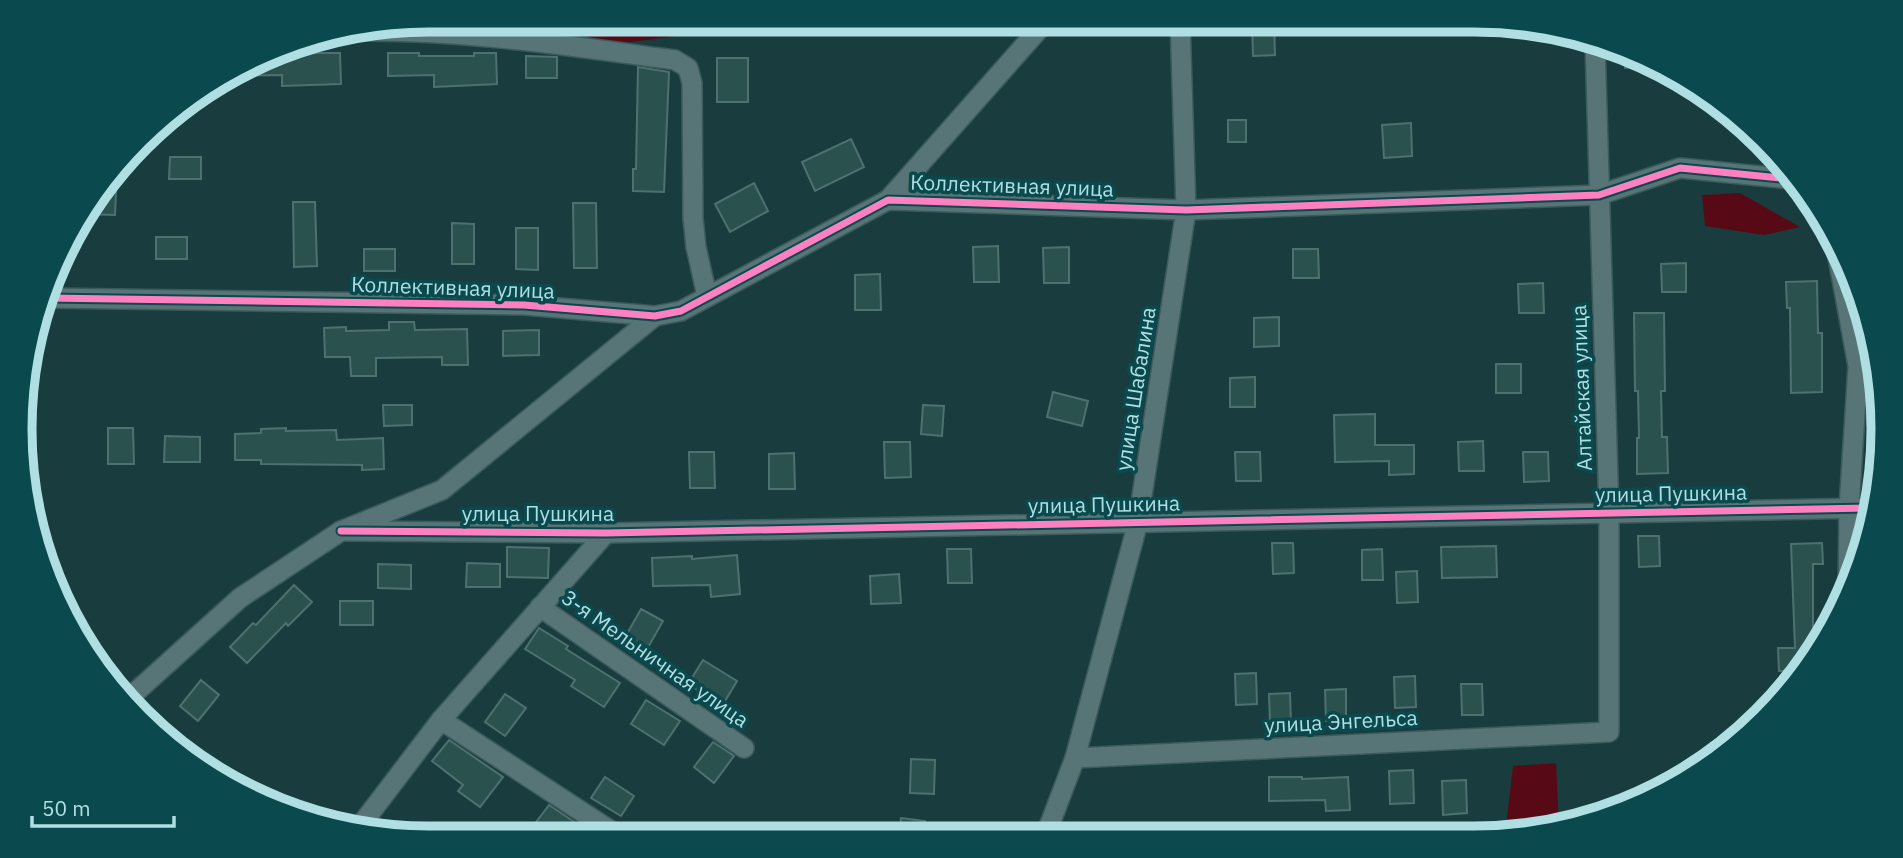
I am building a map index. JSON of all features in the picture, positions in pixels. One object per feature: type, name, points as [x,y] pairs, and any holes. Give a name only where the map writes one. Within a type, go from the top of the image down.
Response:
[{"type":"street","points":[[426,32],[525,40],[675,60],[688,68],[692,83],[693,218],[696,247],[707,296]]},
{"type":"street","points":[[888,200],[1037,32]]},
{"type":"street","name":"улица Шабалина","points":[[1049,826],[1075,758],[1138,522],[1186,210],[1180,32]]},
{"type":"street","name":"Алтайская улица","points":[[1595,51],[1609,513],[1609,732]]},
{"type":"street","name":"Коллективная улица","points":[[54,298],[524,305],[655,316],[681,311],[888,200],[1186,210],[1599,195],[1679,168],[1782,178]]},
{"type":"street","points":[[1842,280],[1858,366],[1858,508],[1854,546]]},
{"type":"street","points":[[133,694],[240,598],[341,531],[442,490],[655,316]]},
{"type":"street","name":"улица Пушкина","points":[[341,531],[606,533],[1858,508]]},
{"type":"street","points":[[364,821],[441,720],[606,533]]},
{"type":"street","name":"3-я Мельничная улица","points":[[540,607],[744,748]]},
{"type":"street","points":[[441,720],[604,826]]},
{"type":"street","name":"улица Энгельса","points":[[1075,758],[1609,732]]},
{"type":"shaded area","points":[[577,32],[698,32],[691,34],[609,45]]},
{"type":"shaded area","points":[[1740,193],[1800,227],[1764,235],[1705,226],[1702,195]]},
{"type":"shaded area","points":[[1556,763],[1559,817],[1506,825],[1513,766]]},
{"type":"building","points":[[1252,32],[1274,32],[1275,55],[1253,56]]},
{"type":"building","points":[[340,53],[341,84],[282,86],[282,75],[246,76],[253,72],[299,54]]},
{"type":"building","points":[[388,53],[474,56],[474,53],[496,53],[497,84],[434,87],[434,75],[388,76]]},
{"type":"building","points":[[526,56],[557,57],[557,78],[526,78]]},
{"type":"building","points":[[717,58],[748,58],[748,102],[717,102]]},
{"type":"building","points":[[1625,61],[1638,67],[1625,68]]},
{"type":"building","points":[[638,67],[669,72],[664,192],[633,191],[633,169],[636,169]]},
{"type":"building","points":[[1228,120],[1246,120],[1246,142],[1228,142]]},
{"type":"building","points":[[1411,123],[1412,156],[1384,158],[1382,125]]},
{"type":"building","points":[[851,139],[864,167],[815,191],[802,162]]},
{"type":"building","points":[[170,157],[201,157],[201,179],[169,179]]},
{"type":"building","points":[[754,183],[768,211],[730,232],[715,204]]},
{"type":"building","points":[[110,192],[116,192],[115,215],[94,214]]},
{"type":"building","points":[[293,202],[315,202],[317,266],[294,267]]},
{"type":"building","points":[[573,203],[596,203],[597,268],[574,268]]},
{"type":"building","points":[[452,223],[474,224],[474,264],[452,264]]},
{"type":"building","points":[[516,228],[538,228],[538,270],[516,269]]},
{"type":"building","points":[[156,237],[187,237],[187,259],[156,259]]},
{"type":"building","points":[[998,246],[999,282],[974,282],[973,247]]},
{"type":"building","points":[[1069,247],[1069,283],[1044,283],[1043,248]]},
{"type":"building","points":[[364,249],[395,249],[395,271],[364,271]]},
{"type":"building","points":[[1293,249],[1318,249],[1319,278],[1293,278]]},
{"type":"building","points":[[1686,263],[1686,292],[1662,292],[1661,264]]},
{"type":"building","points":[[880,274],[881,310],[855,310],[855,275]]},
{"type":"building","points":[[1817,281],[1818,333],[1822,333],[1822,392],[1791,393],[1790,308],[1787,308],[1786,282]]},
{"type":"building","points":[[1543,283],[1544,313],[1519,313],[1518,284]]},
{"type":"building","points":[[1634,313],[1664,313],[1665,391],[1661,391],[1662,437],[1667,437],[1668,473],[1637,474],[1639,438],[1638,391],[1635,391]]},
{"type":"building","points":[[1279,317],[1279,346],[1254,347],[1254,318]]},
{"type":"building","points":[[389,322],[414,322],[415,330],[467,329],[468,365],[442,365],[442,357],[376,358],[376,376],[351,376],[350,357],[325,357],[324,328],[346,327],[346,331],[389,330]]},
{"type":"building","points":[[539,330],[539,355],[503,356],[503,331]]},
{"type":"building","points":[[1496,364],[1521,364],[1521,393],[1496,393]]},
{"type":"building","points":[[1255,377],[1255,407],[1230,407],[1230,378]]},
{"type":"building","points":[[1053,392],[1088,401],[1082,426],[1047,417]]},
{"type":"building","points":[[383,405],[412,405],[412,425],[384,426]]},
{"type":"building","points":[[923,405],[944,406],[942,436],[921,434]]},
{"type":"building","points":[[1375,414],[1375,445],[1414,445],[1414,474],[1389,475],[1389,461],[1335,462],[1334,415]]},
{"type":"building","points":[[108,428],[133,428],[134,464],[108,464]]},
{"type":"building","points":[[286,428],[286,431],[336,430],[337,440],[383,438],[384,469],[362,470],[362,465],[261,464],[261,460],[235,460],[235,434]]},
{"type":"building","points":[[165,436],[200,437],[200,462],[164,462]]},
{"type":"building","points":[[1483,441],[1484,471],[1459,471],[1458,442]]},
{"type":"building","points":[[884,442],[910,442],[911,477],[885,478]]},
{"type":"building","points":[[689,452],[714,452],[715,488],[690,488]]},
{"type":"building","points":[[1235,452],[1260,452],[1261,481],[1236,481]]},
{"type":"building","points":[[1523,452],[1548,452],[1549,481],[1524,482]]},
{"type":"building","points":[[794,453],[795,489],[769,489],[769,454]]},
{"type":"building","points":[[1638,536],[1659,536],[1660,566],[1639,567]]},
{"type":"building","points":[[1272,543],[1293,543],[1294,573],[1273,574]]},
{"type":"building","points":[[1822,543],[1823,564],[1813,564],[1813,636],[1789,671],[1779,671],[1778,648],[1795,648],[1791,544]]},
{"type":"building","points":[[1496,546],[1497,577],[1442,578],[1441,547]]},
{"type":"building","points":[[507,547],[549,548],[548,578],[507,577]]},
{"type":"building","points":[[947,549],[971,549],[972,583],[948,583]]},
{"type":"building","points":[[1382,549],[1383,580],[1362,580],[1362,550]]},
{"type":"building","points":[[737,555],[740,594],[711,597],[710,585],[653,586],[652,558],[692,556],[692,559]]},
{"type":"building","points":[[467,563],[500,564],[500,587],[466,587]]},
{"type":"building","points":[[378,564],[411,565],[411,589],[378,588]]},
{"type":"building","points":[[1417,571],[1418,602],[1397,603],[1396,572]]},
{"type":"building","points":[[899,574],[901,603],[871,604],[870,576]]},
{"type":"building","points":[[294,585],[312,602],[288,626],[286,623],[247,663],[230,647],[253,623],[256,625]]},
{"type":"building","points":[[340,601],[373,601],[373,625],[340,625]]},
{"type":"building","points":[[641,609],[663,621],[646,651],[624,639]]},
{"type":"building","points":[[539,628],[568,646],[566,649],[620,683],[604,707],[571,686],[575,680],[525,649]]},
{"type":"building","points":[[703,660],[737,681],[722,706],[688,684]]},
{"type":"building","points":[[1256,673],[1257,704],[1236,705],[1235,674]]},
{"type":"building","points":[[1415,676],[1416,707],[1395,708],[1394,677]]},
{"type":"building","points":[[201,680],[219,695],[198,721],[180,706]]},
{"type":"building","points":[[1461,684],[1482,684],[1483,715],[1462,715]]},
{"type":"building","points":[[1346,689],[1346,720],[1326,721],[1325,690]]},
{"type":"building","points":[[1290,693],[1291,724],[1270,724],[1269,694]]},
{"type":"building","points":[[505,694],[526,708],[505,736],[485,722]]},
{"type":"building","points":[[646,700],[680,721],[664,745],[631,724]]},
{"type":"building","points":[[449,740],[503,777],[480,807],[458,791],[463,785],[432,761]]},
{"type":"building","points":[[713,742],[734,756],[714,783],[694,767]]},
{"type":"building","points":[[911,759],[935,760],[934,794],[910,793]]},
{"type":"building","points":[[1413,770],[1414,803],[1390,804],[1389,771]]},
{"type":"building","points":[[605,777],[634,796],[621,816],[591,798]]},
{"type":"building","points":[[1269,777],[1348,777],[1350,810],[1326,811],[1325,800],[1269,801]]},
{"type":"building","points":[[1466,780],[1467,813],[1443,815],[1442,781]]},
{"type":"building","points":[[549,805],[580,826],[533,826]]},
{"type":"building","points":[[901,818],[925,821],[924,826],[900,826]]},
{"type":"cycle path","points":[[54,298],[524,305],[655,316],[681,311],[888,200],[1186,210],[1599,195],[1680,168],[1782,178]]},
{"type":"cycle path","points":[[341,531],[606,533],[1864,508]]}]
